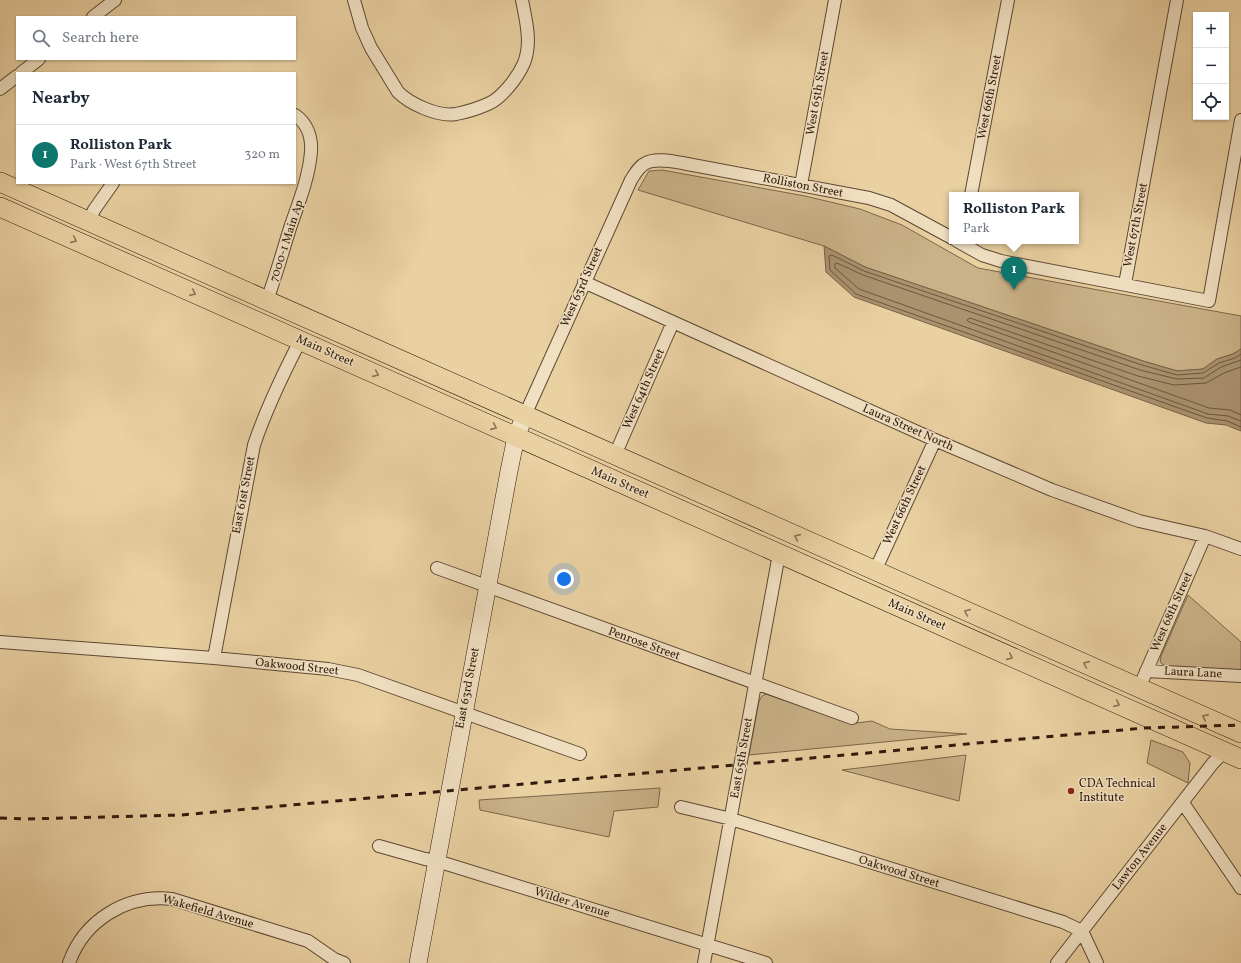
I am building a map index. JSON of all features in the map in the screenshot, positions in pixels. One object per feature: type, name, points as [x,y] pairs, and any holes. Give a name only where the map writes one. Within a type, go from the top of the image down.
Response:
[{"type":"main road","name":"Main Street","points":[[0,182],[936,598],[1061,666],[1224,752],[1241,759]]},
{"type":"main road","points":[[0,202],[2,200],[12,200],[64,222],[146,246]]},
{"type":"main road","name":"Main Street","points":[[0,207],[779,554],[1061,666],[1142,679],[1241,733]]},
{"type":"main road","points":[[779,554],[787,550],[795,550],[863,579],[936,598]]},
{"type":"street","points":[[94,16],[115,0]]},
{"type":"street","points":[[354,0],[362,28],[371,48],[398,92],[403,97],[424,109],[440,113],[455,114],[489,104],[509,88],[516,77],[524,63],[527,52],[528,29],[522,0]]},
{"type":"street","name":"West 65th Street","points":[[801,185],[835,0]]},
{"type":"street","name":"West 66th Street","points":[[972,192],[1008,0]]},
{"type":"street","name":"West 67th Street","points":[[964,244],[982,255],[1001,261],[1125,284],[1178,0]]},
{"type":"street","points":[[22,72],[38,60]]},
{"type":"street","points":[[0,89],[16,77]]},
{"type":"street","name":"7000-1 Main Ap","points":[[266,300],[299,204],[307,175],[311,152],[311,141],[308,132],[300,118],[296,115]]},
{"type":"street","points":[[1125,284],[1209,301],[1241,120]]},
{"type":"street","name":"Rolliston Street","points":[[646,162],[662,160],[682,163],[869,198],[891,205],[949,236]]},
{"type":"street","name":"West 63rd Street","points":[[525,415],[631,180],[646,162]]},
{"type":"street","points":[[89,221],[112,184]]},
{"type":"street","name":"Laura Street North","points":[[584,282],[935,440],[1052,490],[1139,521],[1205,536],[1241,549]]},
{"type":"street","name":"West 64th Street","points":[[615,455],[673,322]]},
{"type":"street","name":"East 61st Street","points":[[214,658],[254,445],[258,431],[286,368],[300,341]]},
{"type":"street","name":"East 63rd Street","points":[[418,963],[516,437],[525,415]]},
{"type":"street","name":"West 66th Street","points":[[875,571],[935,440]]},
{"type":"street","name":"West 68th Street","points":[[1142,679],[1205,536]]},
{"type":"street","name":"East 65th Street","points":[[704,963],[779,554]]},
{"type":"street","name":"Penrose Street","points":[[437,568],[852,718]]},
{"type":"street","name":"Oakwood Street","points":[[0,642],[328,668],[358,675],[580,754]]},
{"type":"street","name":"Laura Lane","points":[[1142,679],[1241,676]]},
{"type":"street","name":"Lawton Avenue","points":[[1057,963],[1224,752]]},
{"type":"street","points":[[1183,803],[1241,888]]},
{"type":"street","name":"Oakwood Street","points":[[681,807],[731,819],[1055,920],[1082,931]]},
{"type":"street","name":"Wilder Avenue","points":[[379,846],[437,861],[766,963]]},
{"type":"street","name":"Wakefield Avenue","points":[[69,963],[77,945],[85,934],[106,914],[121,906],[151,898],[172,899],[308,942],[334,959],[344,963]]},
{"type":"street","points":[[1082,931],[1097,963]]},
{"type":"shaded area","points":[[662,170],[805,196],[860,209],[902,225],[978,268],[1241,316],[1241,349],[1233,354],[1217,359],[1203,369],[1177,371],[1143,361],[865,267],[824,246],[638,190],[649,171]]},
{"type":"shaded area","points":[[1188,595],[1241,642],[1241,672],[1168,668],[1160,662],[1161,656]]},
{"type":"shaded area","points":[[766,694],[843,720],[857,723],[872,721],[890,729],[967,734],[749,755],[759,701],[762,696]]},
{"type":"shaded area","points":[[1151,740],[1183,752],[1190,763],[1188,783],[1147,763]]},
{"type":"shaded area","points":[[966,755],[959,801],[842,770]]},
{"type":"shaded area","points":[[660,788],[658,807],[614,811],[609,837],[480,810],[479,800]]},
{"type":"water","points":[[824,246],[865,267],[1143,361],[1177,371],[1203,369],[1217,359],[1233,354],[1241,349],[1241,431],[1226,425],[1206,423],[854,297],[826,272]]},
{"type":"railway","points":[[0,818],[25,819],[181,815],[1144,728],[1241,725]]},
{"type":"place","name":"Rolliston Park","points":[[1014,290]]},
{"type":"place","name":"CDA Technical Institute","points":[[1071,791]]}]
